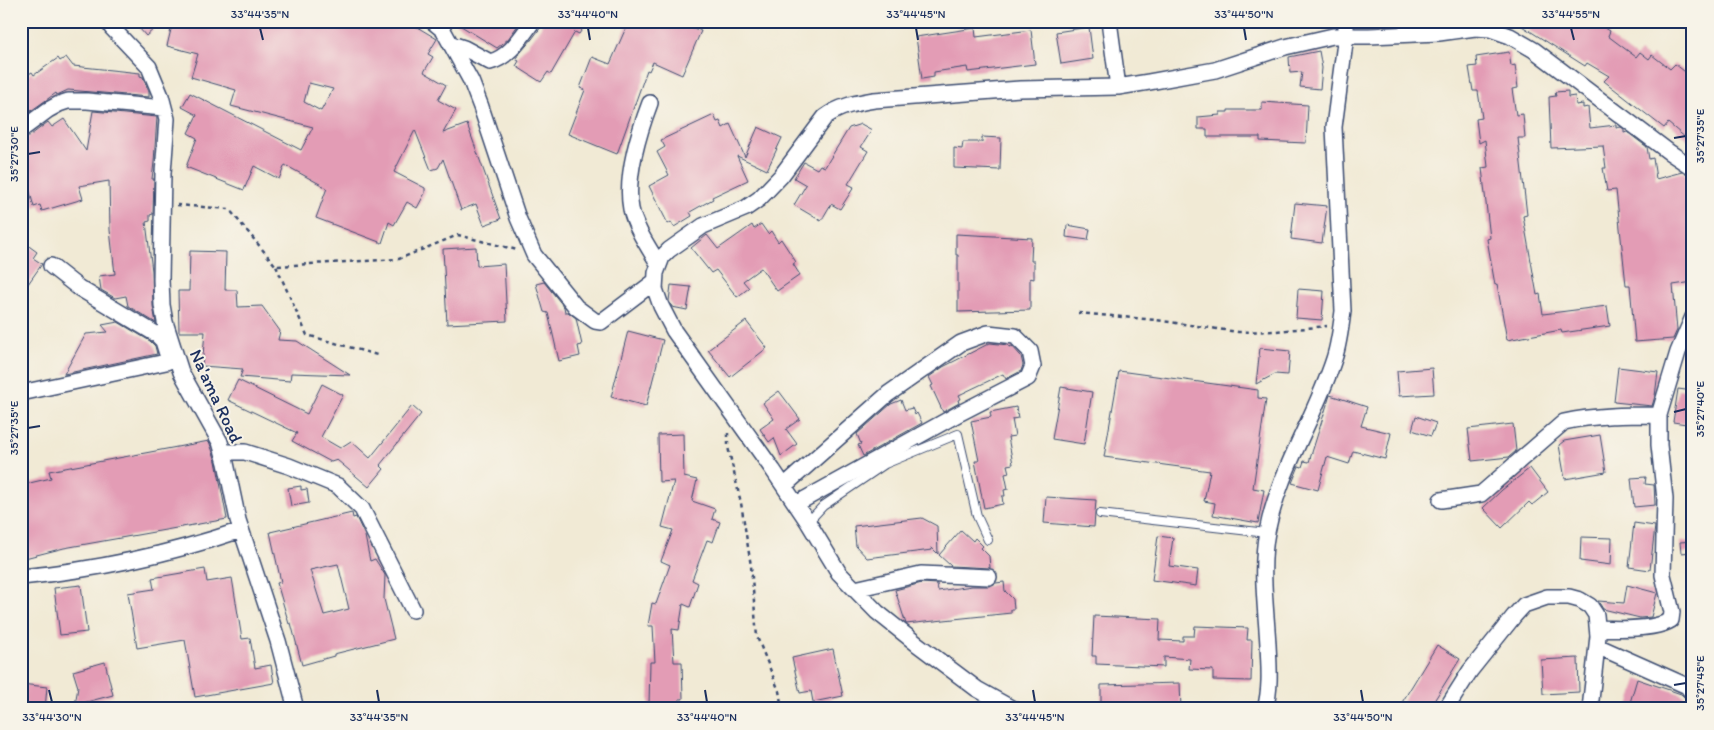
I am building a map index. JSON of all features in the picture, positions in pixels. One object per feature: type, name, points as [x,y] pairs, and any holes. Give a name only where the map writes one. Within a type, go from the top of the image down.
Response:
[{"type":"street","name":"Na'ama Road","points":[[108,21],[112,28],[149,67],[161,96],[167,119],[163,173],[162,305],[171,360],[182,372],[213,428],[223,452],[240,530],[278,641],[296,709]]},
{"type":"street","points":[[452,44],[464,48],[490,62],[496,61],[513,47],[533,21]]},
{"type":"street","points":[[1109,21],[1118,87]]},
{"type":"street","points":[[442,24],[482,107],[518,218],[534,255],[576,307],[598,322],[604,321],[654,282]]},
{"type":"street","points":[[1265,709],[1269,665],[1264,552],[1267,533],[1278,490],[1334,358],[1342,325],[1343,311],[1334,126],[1346,28]]},
{"type":"street","points":[[1013,709],[977,689],[917,644],[877,612],[854,589],[840,572],[784,486],[674,332],[660,306],[654,282],[662,257],[703,226],[746,208],[759,199],[781,176],[825,117],[840,108],[874,100],[1020,89],[1118,87],[1215,70],[1346,28],[1438,33],[1475,28],[1501,31],[1534,50],[1693,168]]},
{"type":"street","points":[[21,130],[48,110],[68,101],[78,100],[164,108]]},
{"type":"street","points":[[650,103],[639,132],[630,190],[631,207],[642,234],[659,265]]},
{"type":"street","points":[[21,393],[171,360],[166,346],[156,334],[79,288],[51,266]]},
{"type":"street","points":[[1598,628],[1623,629],[1644,627],[1666,623],[1671,620],[1672,612],[1663,575],[1666,499],[1659,445],[1659,415],[1678,352],[1693,317]]},
{"type":"street","points":[[784,486],[888,394],[961,343],[988,333],[1015,336],[1030,351],[1033,366],[1028,378],[960,412],[796,504]]},
{"type":"street","points":[[1440,500],[1481,494],[1554,428],[1564,422],[1580,418],[1620,415],[1659,415]]},
{"type":"street","points":[[223,452],[246,452],[289,466],[338,486],[362,510],[413,610]]},
{"type":"street","points":[[21,577],[61,573],[128,561],[197,545],[240,530]]},
{"type":"street","points":[[854,589],[921,574],[989,577]]},
{"type":"street","points":[[1446,709],[1488,647],[1524,605],[1547,597],[1569,597],[1580,600],[1590,606],[1596,615],[1598,628],[1597,646],[1590,709]]},
{"type":"street","points":[[1597,646],[1687,686],[1693,694]]},
{"type":"lane","points":[[808,522],[823,506],[885,464],[958,434],[977,516],[988,540]]},
{"type":"lane","points":[[1100,514],[1267,533]]},
{"type":"path","points":[[163,203],[229,210],[276,266],[308,335],[377,354]]},
{"type":"path","points":[[276,266],[399,259],[458,235],[534,255]]},
{"type":"path","points":[[1078,313],[1156,320],[1238,332],[1276,331],[1342,325]]},
{"type":"path","points":[[729,408],[728,447],[742,503],[751,566],[757,637],[779,691],[782,709]]},
{"type":"building","points":[[133,21],[163,21],[146,36]]},
{"type":"building","points":[[173,21],[407,21],[437,39],[428,54],[433,57],[424,72],[446,85],[438,100],[456,110],[443,133],[467,124],[501,219],[484,225],[476,204],[461,210],[443,159],[438,168],[431,170],[415,130],[394,172],[425,188],[425,193],[417,208],[407,202],[394,225],[389,222],[382,243],[316,218],[327,188],[285,165],[279,179],[254,166],[244,190],[186,167],[197,138],[188,133],[197,115],[182,107],[190,93],[301,150],[313,127],[231,106],[236,90],[191,77],[198,54],[167,46]],"holes":[[[309,83],[333,89],[321,111],[304,102]]]},
{"type":"building","points":[[453,21],[521,21],[508,39],[497,48]]},
{"type":"building","points":[[542,21],[588,21],[579,34],[575,32],[551,74],[548,72],[541,82],[516,66],[519,61],[515,59],[541,27]]},
{"type":"building","points":[[629,21],[694,21],[691,27],[701,31],[682,75],[653,62],[649,71],[647,70],[617,154],[568,134],[585,90],[580,88],[592,57],[610,64]]},
{"type":"building","points":[[1514,21],[1594,21],[1610,31],[1608,36],[1636,57],[1640,52],[1649,59],[1652,55],[1670,69],[1675,64],[1693,78],[1693,144],[1668,123],[1664,128],[1604,81],[1609,76],[1587,63],[1585,66]]},
{"type":"building","points":[[1089,27],[1093,59],[1061,64],[1056,32]]},
{"type":"building","points":[[975,28],[976,37],[1031,30],[1035,64],[968,72],[967,67],[934,72],[934,77],[922,79],[916,37]]},
{"type":"building","points":[[1319,51],[1322,68],[1320,89],[1300,87],[1302,72],[1290,73],[1289,57]]},
{"type":"building","points":[[1509,52],[1511,66],[1515,65],[1518,88],[1512,89],[1516,115],[1523,114],[1525,138],[1518,138],[1527,215],[1523,216],[1537,295],[1540,294],[1543,314],[1607,306],[1610,326],[1562,333],[1561,330],[1507,340],[1487,239],[1490,238],[1482,168],[1488,167],[1485,140],[1479,143],[1476,119],[1482,118],[1478,91],[1473,91],[1469,67],[1477,66],[1476,57]]},
{"type":"building","points":[[66,57],[73,66],[140,73],[149,92],[149,97],[68,90],[57,95],[56,93],[21,118],[21,79],[32,72],[34,75],[58,58],[60,61]]},
{"type":"building","points":[[1568,91],[1568,97],[1575,96],[1576,105],[1583,104],[1583,108],[1588,107],[1590,128],[1616,125],[1616,128],[1621,127],[1624,129],[1624,133],[1627,132],[1647,147],[1649,159],[1653,158],[1656,179],[1682,172],[1693,178],[1693,282],[1673,285],[1677,330],[1673,339],[1635,342],[1630,285],[1626,285],[1616,190],[1607,191],[1603,168],[1606,168],[1603,146],[1551,148],[1549,97],[1556,96],[1555,92]]},
{"type":"building","points":[[1262,102],[1308,105],[1306,143],[1260,141],[1260,137],[1207,137],[1207,129],[1198,129],[1198,117],[1220,115],[1220,112],[1228,112],[1228,110],[1262,110]]},
{"type":"building","points":[[93,111],[157,117],[152,179],[154,179],[153,214],[150,215],[150,221],[146,222],[156,323],[128,306],[126,296],[115,298],[101,290],[99,276],[115,274],[110,230],[109,181],[79,186],[83,199],[42,211],[40,205],[34,207],[28,185],[21,175],[21,139],[27,138],[48,122],[52,127],[64,119],[86,151]]},
{"type":"building","points":[[714,115],[717,122],[720,121],[723,128],[730,124],[745,157],[758,127],[782,138],[767,170],[737,156],[748,180],[712,197],[713,199],[690,212],[692,216],[674,227],[671,222],[668,224],[649,186],[669,175],[657,152],[665,147],[661,140]]},
{"type":"building","points":[[861,124],[872,130],[861,147],[868,151],[848,184],[854,187],[840,209],[831,204],[821,221],[794,205],[806,185],[794,178],[804,162],[817,169],[820,165],[825,167],[849,128]]},
{"type":"building","points":[[982,137],[1001,138],[1000,170],[954,168],[954,148],[962,149],[963,142],[982,142]]},
{"type":"building","points":[[1295,203],[1327,206],[1322,243],[1291,239]]},
{"type":"building","points":[[761,224],[768,234],[771,231],[778,242],[781,239],[796,262],[793,264],[800,275],[777,291],[761,268],[743,281],[749,288],[737,297],[716,270],[711,273],[691,248],[707,235],[718,249],[752,225],[754,229]]},
{"type":"building","points":[[1067,225],[1090,229],[1088,240],[1066,237]]},
{"type":"building","points":[[956,234],[1032,238],[1031,261],[1034,261],[1034,279],[1030,278],[1030,310],[958,312]]},
{"type":"building","points":[[26,244],[37,252],[33,258],[42,264],[28,284],[21,279],[21,250]]},
{"type":"building","points":[[476,247],[477,266],[504,264],[507,321],[447,324],[443,249]]},
{"type":"building","points":[[190,251],[226,252],[225,290],[237,290],[238,307],[262,306],[280,331],[278,340],[297,341],[350,375],[291,373],[290,381],[240,377],[243,369],[202,366],[205,332],[179,332],[178,291],[189,291]]},
{"type":"building","points":[[544,282],[564,307],[565,312],[576,318],[582,345],[578,346],[580,356],[559,361],[548,313],[544,312],[536,284]]},
{"type":"building","points":[[671,285],[691,287],[687,310],[672,307],[669,301]]},
{"type":"building","points":[[1298,289],[1324,291],[1322,320],[1296,318]]},
{"type":"building","points":[[746,321],[767,348],[730,377],[708,350]]},
{"type":"building","points":[[118,322],[150,341],[155,346],[157,354],[64,374],[86,334],[108,332],[102,325]]},
{"type":"building","points":[[628,331],[663,340],[646,406],[611,397]]},
{"type":"building","points":[[990,343],[1012,346],[1021,356],[1023,365],[1021,371],[1006,379],[1003,374],[959,395],[961,399],[958,400],[959,403],[943,412],[929,377],[943,367]]},
{"type":"building","points":[[1260,348],[1290,351],[1288,375],[1275,374],[1256,384]]},
{"type":"building","points":[[1618,367],[1658,372],[1652,406],[1614,402]]},
{"type":"building","points":[[1432,368],[1434,394],[1399,396],[1397,371]]},
{"type":"building","points":[[1119,371],[1258,390],[1258,398],[1266,399],[1253,488],[1264,490],[1258,523],[1213,515],[1215,503],[1204,501],[1210,471],[1104,457]]},
{"type":"building","points":[[238,380],[307,414],[322,384],[343,395],[321,437],[340,448],[351,441],[370,458],[412,406],[421,414],[380,465],[384,469],[369,487],[337,460],[331,462],[292,441],[297,433],[228,400]]},
{"type":"building","points":[[1061,387],[1092,392],[1084,444],[1052,439]]},
{"type":"building","points":[[1678,389],[1693,391],[1693,425],[1673,422]]},
{"type":"building","points":[[779,391],[800,419],[786,429],[797,444],[781,456],[774,438],[769,442],[760,429],[774,419],[763,403]]},
{"type":"building","points":[[1330,395],[1367,407],[1361,426],[1391,433],[1385,459],[1353,451],[1349,464],[1327,457],[1318,490],[1292,483],[1299,466],[1302,467],[1304,461],[1309,462]]},
{"type":"building","points":[[901,400],[905,410],[912,408],[922,423],[863,456],[858,445],[861,444],[857,434],[891,404]]},
{"type":"building","points":[[1016,407],[1018,418],[1012,419],[1015,436],[1008,437],[1013,464],[1007,465],[1009,473],[1005,474],[1008,489],[1004,490],[1005,496],[1002,496],[1003,504],[984,508],[975,461],[979,461],[971,421],[991,417],[990,412]]},
{"type":"building","points":[[1416,416],[1436,423],[1431,436],[1412,430]]},
{"type":"building","points":[[1513,424],[1516,451],[1509,457],[1472,461],[1468,429]]},
{"type":"building","points":[[683,434],[684,477],[697,480],[692,501],[715,509],[712,519],[720,522],[713,542],[707,540],[692,580],[698,583],[690,607],[683,604],[679,630],[672,629],[674,662],[682,662],[683,699],[679,699],[678,705],[649,705],[650,662],[655,662],[653,626],[648,626],[652,603],[656,604],[670,565],[661,561],[673,530],[662,527],[674,481],[659,482],[658,435]]},
{"type":"building","points":[[1600,435],[1606,472],[1565,479],[1559,445],[1564,441]]},
{"type":"building","points":[[209,441],[216,461],[227,519],[64,548],[21,559],[21,485],[51,478],[49,471]]},
{"type":"building","points":[[1530,468],[1548,492],[1532,505],[1529,502],[1502,528],[1483,508]]},
{"type":"building","points":[[1646,477],[1645,484],[1654,485],[1655,505],[1634,507],[1631,478]]},
{"type":"building","points":[[301,486],[301,490],[307,489],[309,503],[291,506],[288,488]]},
{"type":"building","points":[[1046,497],[1096,500],[1094,527],[1044,523]]},
{"type":"building","points":[[352,513],[353,518],[356,517],[365,536],[370,561],[375,559],[385,575],[384,599],[394,639],[334,654],[334,656],[302,665],[291,623],[289,624],[277,583],[281,582],[270,532]],"holes":[[[338,564],[349,609],[324,615],[310,570]]]},
{"type":"building","points":[[922,518],[937,526],[938,554],[931,547],[932,550],[867,558],[856,546],[854,526]]},
{"type":"building","points":[[1634,523],[1655,526],[1650,570],[1629,567]]},
{"type":"building","points":[[961,530],[973,541],[975,538],[983,546],[981,548],[989,556],[990,568],[951,566],[939,555]]},
{"type":"building","points":[[1158,536],[1173,538],[1169,566],[1198,570],[1196,586],[1152,580]]},
{"type":"building","points":[[1581,537],[1612,538],[1611,565],[1580,561]]},
{"type":"building","points":[[1693,541],[1693,552],[1681,553],[1680,542]]},
{"type":"building","points":[[205,569],[207,582],[232,578],[242,639],[250,638],[255,668],[271,665],[274,683],[195,697],[185,640],[137,648],[128,593],[154,589],[152,578]]},
{"type":"building","points":[[1004,582],[1005,591],[1013,599],[1014,609],[1011,609],[1011,613],[906,624],[895,590],[922,583],[937,584],[938,591],[972,586],[989,586]]},
{"type":"building","points":[[81,585],[87,632],[60,635],[54,588]]},
{"type":"building","points":[[1627,585],[1657,593],[1651,617],[1640,618],[1603,609],[1598,601],[1624,603]]},
{"type":"building","points":[[1094,616],[1160,619],[1159,640],[1183,641],[1183,636],[1194,636],[1195,626],[1248,628],[1247,640],[1252,640],[1251,681],[1213,680],[1213,670],[1189,669],[1190,659],[1164,657],[1164,667],[1096,664],[1096,656],[1092,656]]},
{"type":"building","points":[[1437,645],[1460,659],[1429,709],[1398,709]]},
{"type":"building","points":[[833,649],[843,696],[813,702],[811,691],[800,693],[792,658]]},
{"type":"building","points":[[1578,658],[1579,692],[1543,694],[1541,660]]},
{"type":"building","points":[[105,662],[113,695],[75,705],[78,687],[73,671]]},
{"type":"building","points":[[1637,679],[1681,694],[1691,703],[1689,709],[1637,709],[1629,706]]},
{"type":"building","points":[[1180,683],[1181,709],[1101,709],[1101,685]]},
{"type":"building","points":[[21,684],[47,687],[45,709],[21,709]]}]
